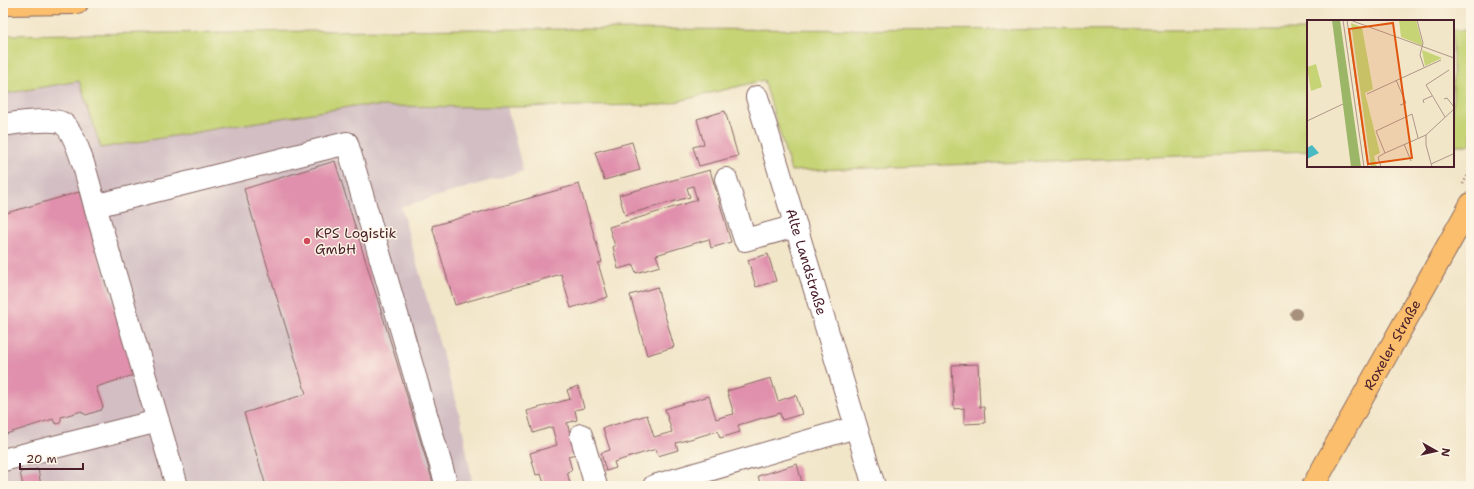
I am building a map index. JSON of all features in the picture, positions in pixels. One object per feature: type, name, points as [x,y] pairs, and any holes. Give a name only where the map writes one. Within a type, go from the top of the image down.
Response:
[{"type":"main road","points":[[3,4],[77,3]]},
{"type":"main road","name":"Roxeler Straße","points":[[1313,486],[1471,204]]},
{"type":"street","name":"Alte Landstraße","points":[[757,97],[874,486]]},
{"type":"street","points":[[3,125],[47,121],[61,123],[69,130],[76,144],[177,486]]},
{"type":"street","points":[[95,206],[347,143],[447,486]]},
{"type":"street","points":[[726,179],[745,240],[796,226]]},
{"type":"street","points":[[3,460],[158,421]]},
{"type":"street","points":[[654,486],[856,427]]},
{"type":"street","points":[[581,435],[596,486]]},
{"type":"shaded area","points":[[79,81],[102,148],[354,106],[507,107],[523,171],[401,207],[461,420],[473,486],[3,486],[3,94]]},
{"type":"green space","points":[[468,29],[1307,30],[1307,151],[791,171],[764,80],[663,105],[507,107],[354,106],[101,148],[79,81],[3,94],[3,35]]},
{"type":"green space","points":[[1454,30],[1471,30],[1471,145],[1454,145]]},
{"type":"building","points":[[725,111],[738,156],[699,166],[693,147],[704,144],[697,119]]},
{"type":"building","points":[[632,142],[640,170],[604,180],[595,152]]},
{"type":"building","points":[[335,161],[434,486],[266,486],[244,413],[306,394],[244,189]]},
{"type":"building","points":[[710,170],[731,242],[711,248],[709,239],[656,255],[660,266],[636,273],[633,265],[618,269],[613,247],[615,246],[609,227],[697,200],[693,186],[687,188],[690,197],[625,215],[619,195]]},
{"type":"building","points":[[579,184],[602,262],[598,263],[608,297],[571,308],[561,274],[455,305],[432,226]]},
{"type":"building","points":[[79,192],[134,375],[96,387],[103,407],[101,410],[86,415],[82,411],[61,417],[60,423],[57,424],[53,419],[3,435],[3,214]]},
{"type":"building","points":[[768,254],[776,281],[756,287],[748,260]]},
{"type":"building","points":[[657,287],[674,347],[647,355],[630,295]]},
{"type":"building","points":[[978,364],[980,407],[984,407],[985,423],[964,424],[964,408],[954,409],[952,365]]},
{"type":"building","points":[[771,378],[778,401],[796,395],[802,414],[782,420],[780,413],[738,425],[740,432],[720,438],[718,431],[676,443],[678,450],[658,456],[656,449],[614,462],[616,468],[606,471],[601,453],[610,450],[603,428],[647,415],[654,437],[672,432],[665,409],[709,396],[716,419],[734,414],[727,391]]},
{"type":"building","points":[[578,386],[584,408],[575,410],[577,420],[567,423],[576,454],[568,456],[572,470],[567,472],[571,486],[545,486],[541,474],[536,475],[530,453],[557,445],[552,427],[533,433],[527,411],[570,399],[567,390]]},
{"type":"building","points":[[797,464],[803,486],[761,486],[758,476]]},
{"type":"building","points":[[38,469],[41,486],[23,486],[20,472]]},
{"type":"place","name":"KPS Logistik GmbH","points":[[307,241]]}]
